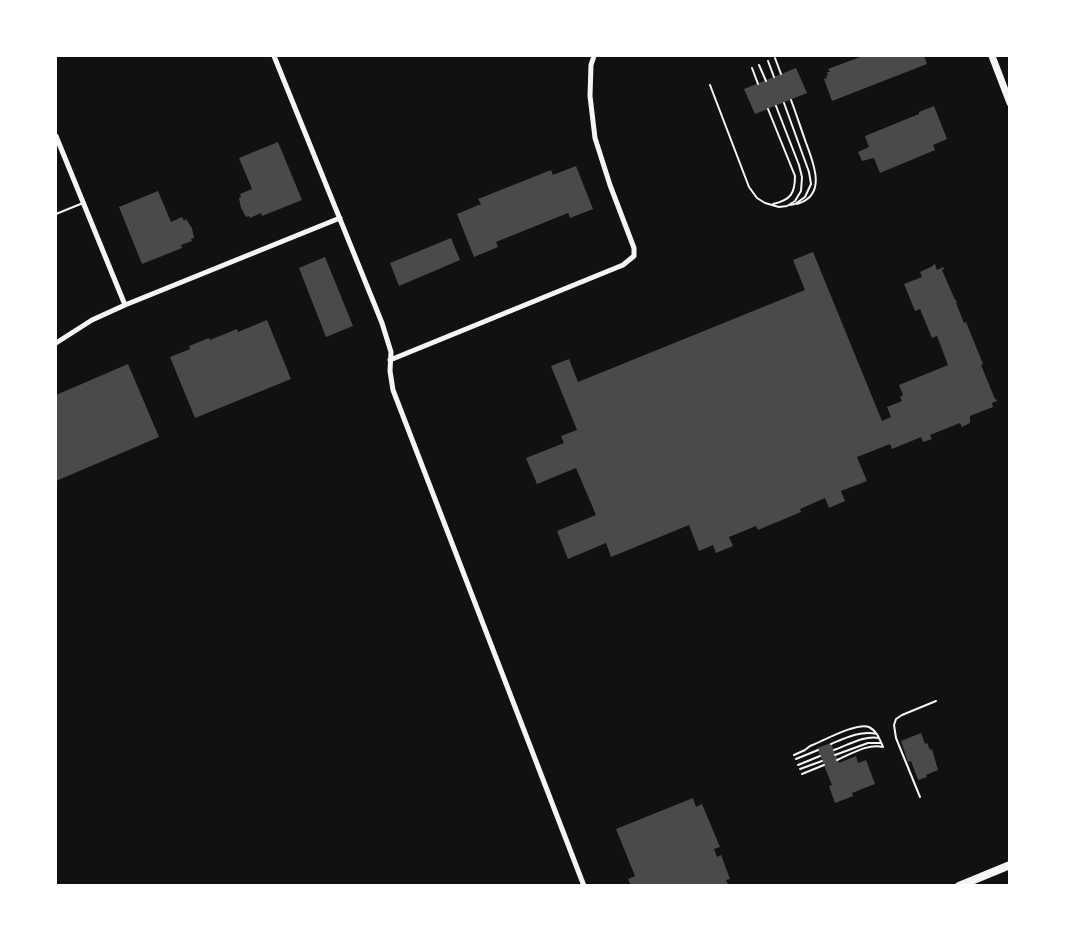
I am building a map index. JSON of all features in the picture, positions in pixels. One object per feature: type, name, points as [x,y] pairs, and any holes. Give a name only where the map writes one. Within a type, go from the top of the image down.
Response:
[{"type":"main road","points":[[992,56],[1010,103]]},
{"type":"main road","points":[[959,885],[1010,865]]},
{"type":"street","points":[[274,56],[382,323],[391,352],[390,371],[393,390],[584,885]]},
{"type":"street","points":[[390,360],[622,264],[633,256],[634,248],[610,185],[596,138],[590,96],[591,65],[594,56]]},
{"type":"street","points":[[56,136],[125,304]]},
{"type":"street","points":[[56,343],[92,320],[125,304],[340,218]]},
{"type":"lane","points":[[775,58],[782,74]]},
{"type":"lane","points":[[768,61],[774,77]]},
{"type":"lane","points":[[759,65],[766,81]]},
{"type":"lane","points":[[752,68],[758,84]]},
{"type":"lane","points":[[710,85],[749,187],[757,198],[779,207],[804,202],[811,196],[816,185],[816,169],[791,100]]},
{"type":"lane","points":[[784,103],[809,172],[811,184],[805,197],[795,204]]},
{"type":"lane","points":[[776,106],[802,177],[801,191],[795,201],[787,206]]},
{"type":"lane","points":[[768,109],[795,176],[795,187],[787,199],[771,204]]},
{"type":"lane","points":[[56,214],[83,203]]},
{"type":"lane","points":[[920,796],[896,738],[894,725],[896,719],[903,715],[936,701]]},
{"type":"lane","points":[[794,754],[857,726],[868,726],[877,734],[882,745]]},
{"type":"lane","points":[[831,744],[862,734],[877,734]]},
{"type":"lane","points":[[834,750],[864,738],[879,738]]},
{"type":"lane","points":[[835,755],[868,743],[882,745]]},
{"type":"lane","points":[[837,760],[869,747],[882,745]]},
{"type":"lane","points":[[796,759],[818,750]]},
{"type":"lane","points":[[798,765],[820,756]]},
{"type":"lane","points":[[800,769],[822,761]]},
{"type":"lane","points":[[802,774],[824,765]]},
{"type":"building","points":[[863,56],[924,56],[927,64],[832,101],[824,79],[827,78],[827,72],[830,72],[828,69]]},
{"type":"building","points":[[796,68],[807,93],[755,114],[744,89]]},
{"type":"building","points":[[934,106],[947,139],[933,145],[935,150],[880,173],[874,158],[862,161],[858,152],[869,147],[865,136]]},
{"type":"building","points":[[278,142],[302,200],[262,216],[261,213],[250,218],[246,217],[239,198],[240,194],[252,189],[239,158]]},
{"type":"building","points":[[576,166],[593,209],[570,218],[568,213],[496,242],[498,247],[474,257],[457,214],[481,204],[478,199],[551,170],[553,175]]},
{"type":"building","points":[[158,191],[171,222],[182,217],[184,221],[186,219],[192,228],[194,238],[181,245],[182,248],[142,264],[119,207]]},
{"type":"building","points":[[451,238],[460,260],[399,286],[390,263]]},
{"type":"building","points":[[813,252],[882,421],[891,417],[887,407],[902,401],[900,397],[903,395],[899,385],[948,365],[937,336],[932,338],[920,309],[915,311],[904,284],[922,277],[920,272],[935,264],[937,270],[943,267],[942,270],[964,323],[966,322],[997,401],[992,403],[993,407],[970,416],[970,423],[962,427],[960,423],[930,435],[932,439],[923,442],[921,437],[892,449],[890,444],[857,457],[867,481],[841,491],[845,501],[829,508],[825,498],[800,509],[801,512],[758,530],[756,526],[729,537],[733,546],[716,553],[713,545],[699,551],[689,525],[611,557],[606,543],[568,559],[557,531],[596,515],[576,468],[537,484],[526,458],[564,443],[561,436],[577,430],[551,366],[569,359],[578,382],[805,290],[793,260]]},
{"type":"building","points":[[325,257],[353,326],[326,337],[299,268]]},
{"type":"building","points":[[267,320],[291,379],[195,418],[170,357],[209,338],[210,340],[237,329],[238,332]]},
{"type":"building","points":[[128,364],[159,437],[56,481],[56,395]]},
{"type":"building","points":[[921,733],[925,744],[927,743],[930,750],[932,749],[938,770],[918,780],[911,761],[908,762],[901,741]]},
{"type":"building","points":[[831,743],[839,763],[856,756],[858,763],[866,760],[875,784],[835,803],[829,786],[832,785],[817,748]]},
{"type":"building","points":[[693,798],[696,807],[702,804],[720,847],[714,849],[717,857],[721,855],[730,879],[726,880],[729,886],[631,886],[628,879],[635,876],[616,829]]}]
